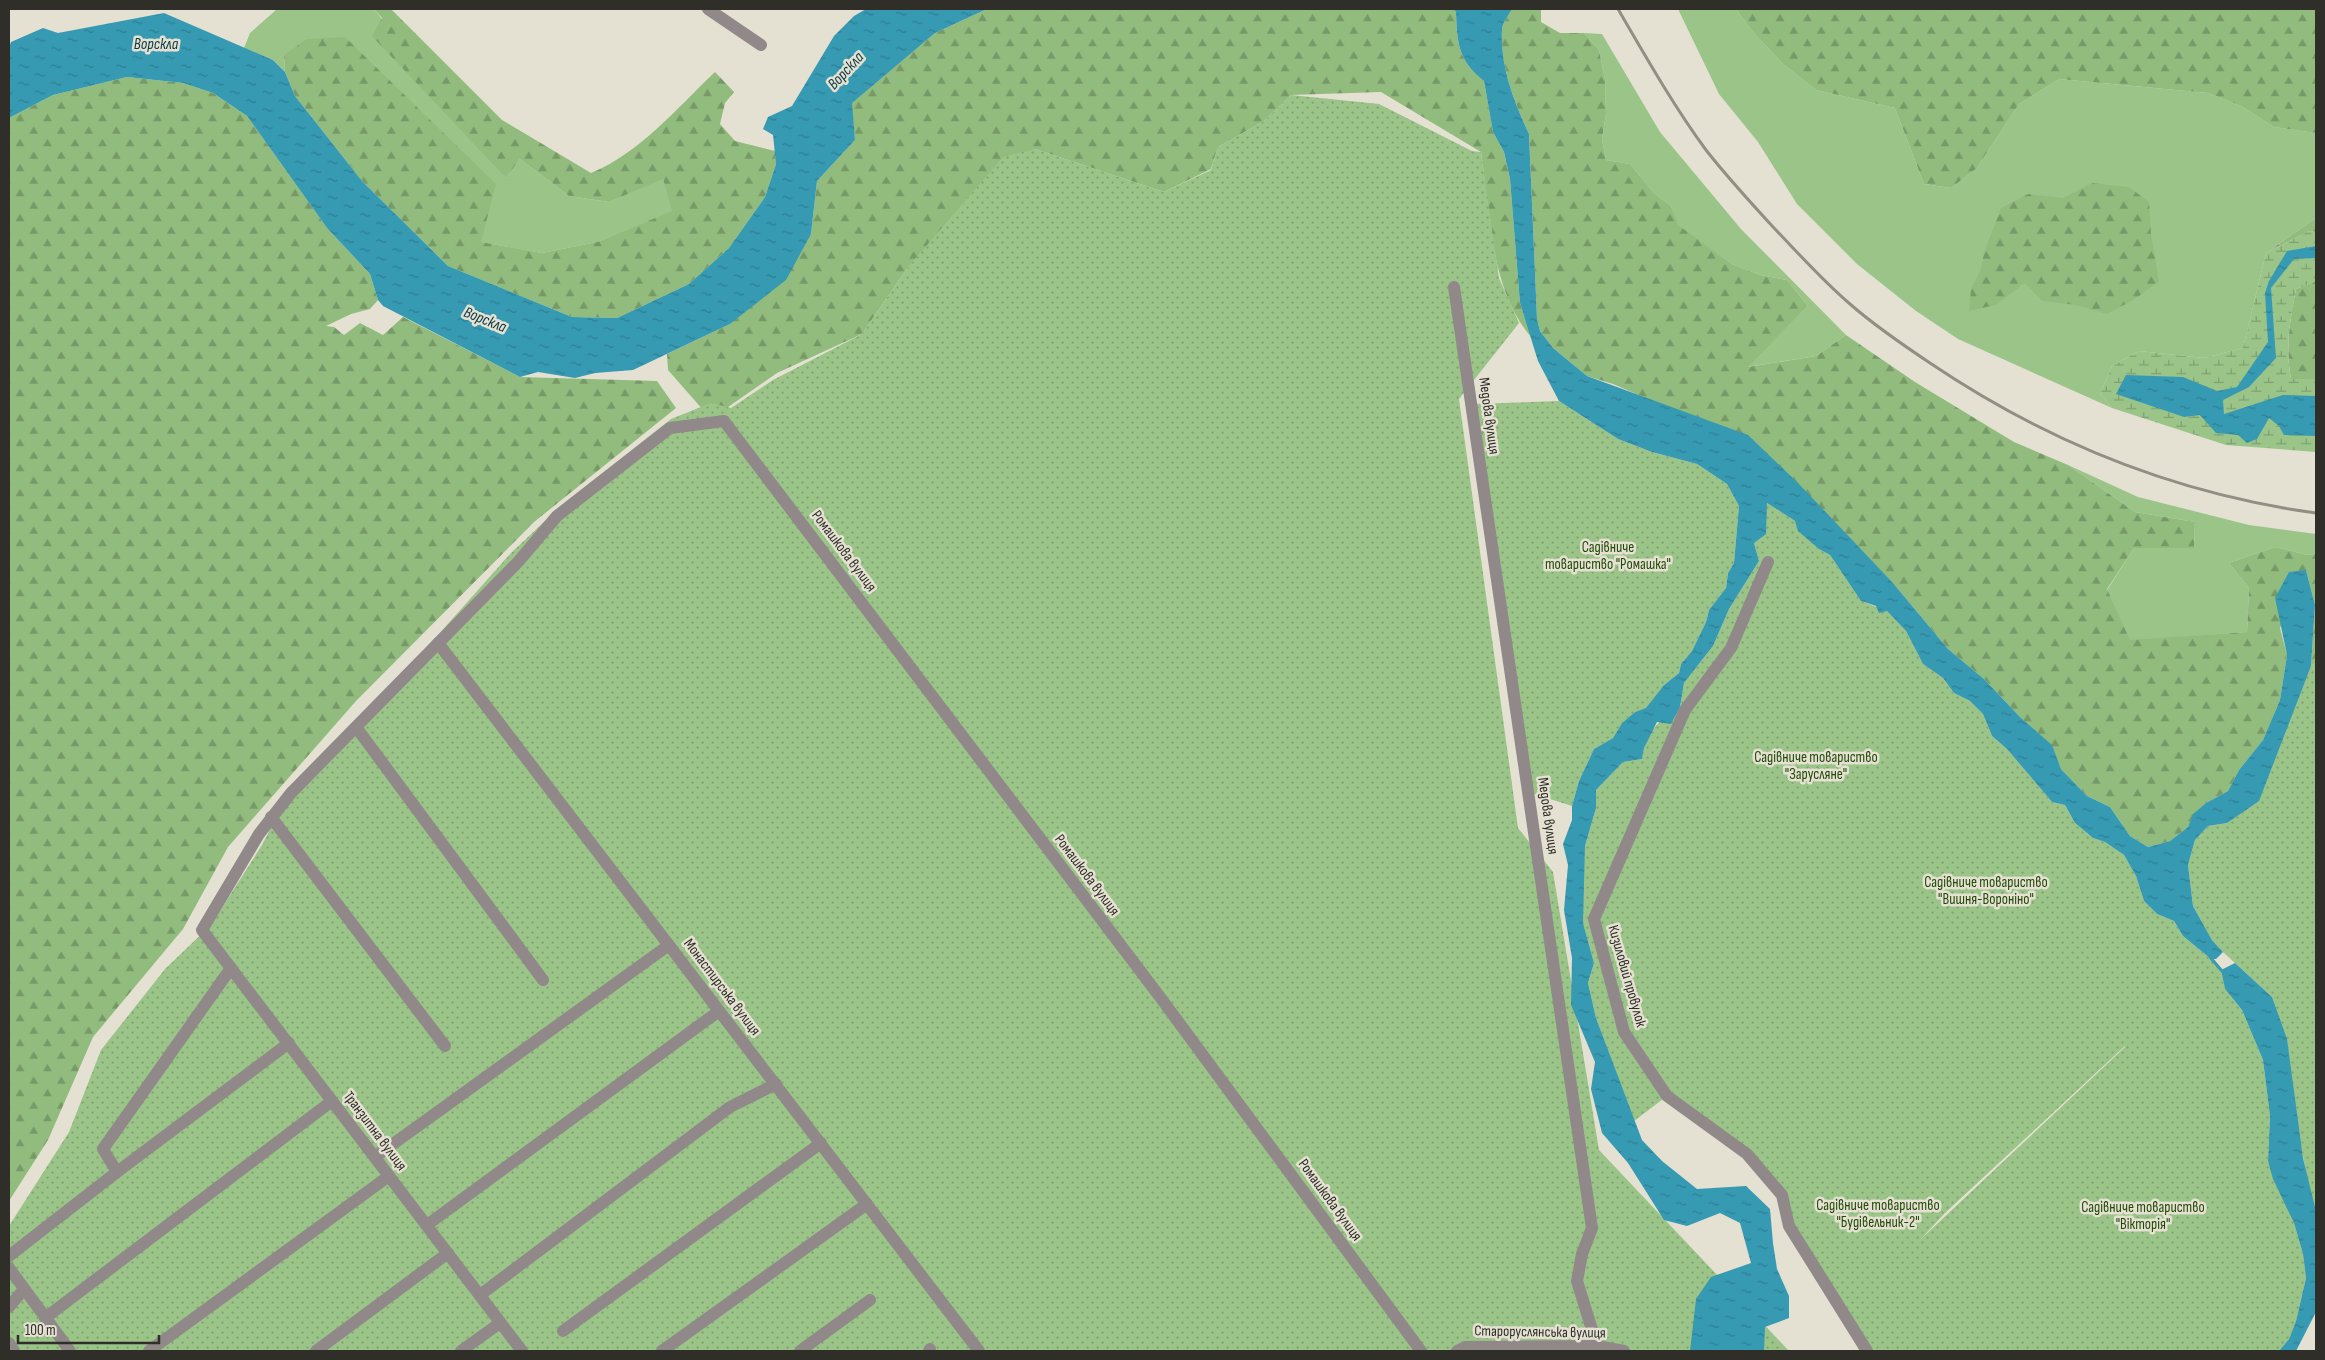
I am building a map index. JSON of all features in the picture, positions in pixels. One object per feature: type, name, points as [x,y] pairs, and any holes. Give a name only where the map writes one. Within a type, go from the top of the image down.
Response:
[{"type":"street","points":[[708,9],[760,45]]},
{"type":"street","name":"Медова вулиця","points":[[1454,287],[1592,1228],[1582,1254],[1577,1281],[1597,1346]]},
{"type":"street","name":"Ромашкова вулиця","points":[[438,643],[518,562],[565,510],[670,428],[724,420],[1171,1012],[1421,1351]]},
{"type":"street","name":"Кизиловий провулок","points":[[1768,562],[1739,624],[1731,648],[1686,710],[1594,919],[1624,1032],[1667,1096],[1747,1154],[1782,1195],[1790,1226],[1867,1351]]},
{"type":"street","points":[[438,643],[271,817],[445,1046]]},
{"type":"street","name":"Монастирська вулиця","points":[[438,643],[979,1351]]},
{"type":"street","points":[[356,727],[543,980]]},
{"type":"street","name":"Транзитна вулиця","points":[[271,817],[202,930],[522,1351]]},
{"type":"street","points":[[375,1157],[669,945]]},
{"type":"street","points":[[117,1172],[103,1149],[231,968]]},
{"type":"street","points":[[427,1225],[719,1011]]},
{"type":"street","points":[[9,1256],[289,1043]]},
{"type":"street","points":[[480,1295],[730,1107],[776,1084]]},
{"type":"street","points":[[45,1318],[332,1101]]},
{"type":"street","points":[[562,1331],[820,1144]]},
{"type":"street","points":[[149,1351],[389,1176]]},
{"type":"street","points":[[662,1351],[867,1204]]},
{"type":"street","points":[[316,1351],[448,1253]]},
{"type":"street","points":[[9,1268],[70,1351]]},
{"type":"street","points":[[9,1307],[24,1289]]},
{"type":"street","points":[[800,1351],[870,1300]]},
{"type":"street","points":[[462,1351],[500,1322]]},
{"type":"street","points":[[9,1343],[14,1351]]},
{"type":"street","name":"Староруслянська вулиця","points":[[1457,1351],[1465,1348],[1597,1346],[1624,1351]]},
{"type":"green space","points":[[277,9],[374,9],[506,178],[520,159],[569,196],[609,202],[663,178],[673,211],[597,242],[542,253],[480,242],[284,55],[285,72],[273,60],[244,48],[250,33]]},
{"type":"green space","points":[[374,9],[391,9],[502,120],[591,173],[626,154],[642,142],[715,72],[734,92],[725,103],[720,124],[735,141],[775,151],[776,164],[765,197],[729,248],[689,284],[617,318],[572,317],[448,266],[362,181],[295,96],[285,72],[284,55],[307,39],[345,37],[496,184],[481,242],[542,253],[597,242],[672,211],[663,179],[609,202],[569,196],[520,159],[506,178],[372,36],[382,18]]},
{"type":"green space","points":[[987,9],[1453,9],[1456,12],[1458,42],[1469,66],[1484,81],[1493,132],[1504,152],[1510,179],[1520,303],[1531,337],[1517,318],[1507,296],[1500,273],[1490,225],[1481,152],[1381,92],[1291,95],[1264,121],[1218,147],[1211,169],[1164,192],[1035,149],[908,267],[862,334],[777,373],[711,419],[668,370],[667,354],[730,324],[811,234],[817,181],[855,140],[851,103],[935,33]]},
{"type":"green space","points":[[1512,9],[1541,9],[1541,22],[1560,33],[1584,33],[1599,50],[1605,80],[1606,114],[1602,139],[1606,160],[1630,164],[1654,193],[1671,206],[1678,225],[1732,264],[1760,275],[1787,280],[1808,306],[1748,367],[1816,356],[1846,335],[1915,382],[2014,442],[2068,465],[2135,512],[2195,522],[2194,548],[2134,548],[2107,589],[2130,640],[2247,632],[2249,588],[2229,563],[2275,547],[2308,555],[2316,554],[2316,662],[2311,666],[2315,605],[2306,570],[2280,628],[2287,655],[2280,700],[2263,740],[2239,770],[2228,791],[2206,803],[2194,814],[2188,827],[2170,841],[2148,847],[2130,836],[2110,807],[2087,796],[2061,769],[2051,745],[2020,717],[1984,679],[1948,649],[1893,583],[1847,537],[1648,399],[1613,384],[1587,376],[1553,348],[1540,331],[1537,319],[1529,134],[1513,97],[1503,57],[1502,27]]},
{"type":"green space","points":[[1678,9],[1736,9],[1753,32],[1783,64],[1816,90],[1895,108],[1924,184],[1951,188],[1976,169],[2019,104],[2059,79],[2208,93],[2241,106],[2274,127],[2316,133],[2316,218],[2266,253],[2243,348],[2204,358],[2139,351],[2112,366],[2100,394],[2112,408],[1958,339],[1916,311],[1857,264],[1797,204],[1758,142],[1719,94]]},
{"type":"green space","points":[[1736,9],[2316,9],[2316,133],[2274,127],[2241,106],[2208,93],[2059,79],[2019,104],[1976,169],[1951,188],[1924,184],[1895,108],[1816,90],[1783,64],[1753,32]]},
{"type":"green space","points":[[1584,33],[1602,34],[1660,132],[1741,229],[1846,335],[1816,356],[1747,367],[1808,306],[1787,280],[1760,275],[1732,264],[1677,225],[1671,206],[1654,193],[1630,164],[1606,160],[1602,139],[1606,114],[1605,80],[1599,50]]},
{"type":"green space","points":[[127,77],[183,83],[213,93],[247,116],[327,228],[370,274],[378,300],[370,309],[351,314],[326,326],[334,327],[344,335],[360,323],[383,335],[403,317],[520,377],[657,381],[676,408],[534,522],[356,701],[228,847],[183,929],[93,1037],[48,1140],[9,1201],[9,118],[53,95]]},
{"type":"green space","points":[[1291,95],[1379,104],[1472,151],[1481,152],[1499,278],[1519,323],[1459,399],[1518,828],[1553,872],[1599,1150],[1789,1351],[9,1351],[9,1226],[69,1132],[101,1050],[165,969],[211,925],[262,845],[277,816],[511,553],[562,505],[671,419],[711,403],[731,408],[773,380],[862,334],[908,267],[1003,157],[1035,149],[1164,192],[1211,170],[1218,147],[1264,121]]},
{"type":"green space","points":[[2092,183],[2129,187],[2149,202],[2151,234],[2159,281],[2135,299],[2107,314],[2076,305],[2042,301],[2025,283],[1995,305],[1969,311],[1971,289],[1981,269],[1984,253],[2001,208],[2028,194],[2063,198]]},
{"type":"green space","points":[[2316,218],[2316,232],[2309,231],[2266,253]]},
{"type":"green space","points":[[2309,231],[2316,232],[2316,281],[2296,289],[2290,322],[2288,356],[2291,379],[2316,379],[2316,452],[2226,445],[2112,408],[2100,394],[2112,366],[2139,351],[2204,358],[2243,348],[2266,253]]},
{"type":"green space","points":[[2316,281],[2316,379],[2291,379],[2288,345],[2296,289]]},
{"type":"green space","name":"Садівниче товариство \"Ромашка\"","points":[[1559,401],[1618,439],[1652,452],[1697,464],[1727,484],[1739,506],[1734,563],[1728,573],[1726,588],[1709,610],[1706,622],[1692,651],[1681,664],[1679,673],[1664,685],[1646,709],[1635,712],[1622,723],[1613,738],[1594,749],[1579,781],[1572,806],[1528,792],[1471,404]]},
{"type":"green space","points":[[2068,465],[2138,497],[2249,525],[2316,534],[2316,554],[2308,555],[2275,547],[2229,563],[2249,588],[2247,632],[2130,641],[2107,590],[2134,548],[2194,548],[2195,522],[2135,512]]},
{"type":"green space","points":[[1767,503],[1795,521],[1819,549],[1830,555],[1861,601],[1887,611],[1906,631],[1923,664],[1943,678],[1954,693],[1970,701],[1983,714],[1992,736],[2007,749],[2052,802],[2065,805],[2075,823],[2093,838],[2105,842],[2124,855],[2136,876],[2144,901],[2157,914],[2174,921],[2183,936],[2211,959],[2221,970],[2225,989],[2242,1010],[2263,1060],[2270,1116],[2268,1161],[2294,1223],[2303,1254],[2306,1278],[2296,1321],[2289,1339],[2279,1351],[1867,1351],[1789,1226],[1782,1195],[1747,1154],[1667,1096],[1634,1121],[1596,1018],[1588,983],[1594,963],[1583,924],[1583,879],[1585,846],[1596,808],[1596,790],[1623,762],[1642,759],[1647,741],[1654,728],[1665,717],[1680,707],[1684,683],[1713,646],[1729,609],[1759,561],[1754,543]],"holes":[[[2125,1047],[1921,1239],[1945,1213]]]},
{"type":"green space","points":[[2316,662],[2316,1223],[2272,997],[2212,940],[2193,906],[2188,865],[2195,840],[2208,826],[2227,823],[2311,666]]},
{"type":"water","name":"Ворскла","points":[[866,9],[987,9],[935,33],[852,103],[855,140],[817,181],[811,234],[786,280],[730,324],[633,370],[595,373],[575,378],[538,372],[520,377],[383,306],[378,300],[370,274],[327,228],[247,116],[213,93],[183,83],[127,77],[53,95],[9,118],[9,47],[11,42],[43,28],[58,33],[164,13],[273,60],[285,72],[295,96],[362,181],[448,266],[572,317],[617,318],[689,284],[729,248],[765,197],[776,164],[773,135],[763,129],[768,117],[792,106],[834,36],[854,16]]},
{"type":"water","points":[[1453,9],[1512,9],[1502,27],[1503,57],[1513,97],[1529,134],[1537,319],[1540,331],[1553,348],[1587,376],[1748,435],[1799,484],[1893,583],[1948,649],[1984,679],[2020,717],[2052,745],[2061,769],[2087,796],[2110,807],[2130,836],[2148,847],[2170,841],[2188,827],[2193,814],[2206,803],[2228,791],[2239,770],[2263,740],[2280,700],[2287,655],[2275,598],[2289,572],[2306,570],[2315,605],[2311,666],[2259,801],[2227,823],[2208,826],[2195,840],[2188,865],[2193,906],[2212,940],[2223,952],[2216,959],[2211,959],[2183,936],[2174,921],[2157,914],[2144,901],[2136,876],[2124,855],[2105,842],[2093,838],[2075,823],[2065,805],[2052,802],[2007,749],[1992,736],[1983,714],[1970,701],[1954,693],[1943,678],[1923,664],[1906,631],[1887,611],[1879,613],[1876,606],[1861,601],[1830,555],[1819,549],[1798,531],[1795,521],[1767,503],[1766,534],[1754,543],[1759,561],[1729,609],[1713,646],[1684,683],[1680,707],[1671,724],[1657,722],[1644,748],[1642,759],[1623,762],[1596,790],[1596,808],[1585,846],[1583,923],[1594,963],[1588,983],[1596,1018],[1642,1140],[1662,1161],[1697,1189],[1746,1186],[1770,1209],[1777,1269],[1789,1296],[1789,1318],[1765,1327],[1764,1351],[1690,1351],[1696,1299],[1711,1277],[1751,1263],[1740,1223],[1720,1213],[1687,1226],[1664,1220],[1628,1163],[1602,1133],[1591,1089],[1595,1062],[1571,1005],[1572,958],[1564,910],[1568,865],[1563,844],[1572,820],[1572,806],[1579,781],[1594,749],[1613,738],[1622,723],[1635,712],[1646,708],[1664,685],[1679,673],[1681,664],[1692,651],[1706,622],[1709,610],[1726,588],[1728,573],[1734,563],[1739,506],[1727,484],[1697,464],[1652,452],[1618,439],[1559,401],[1538,361],[1520,303],[1510,179],[1504,152],[1493,132],[1484,81],[1469,66],[1458,42],[1456,12]]},
{"type":"water","points":[[2316,246],[2316,258],[2294,259],[2271,288],[2276,358],[2249,387],[2223,400],[2224,414],[2283,395],[2316,396],[2316,436],[2284,435],[2279,426],[2269,418],[2257,439],[2247,443],[2238,435],[2216,433],[2200,415],[2184,417],[2116,394],[2126,375],[2183,377],[2217,391],[2237,387],[2268,342],[2265,293],[2269,281],[2287,251]]},
{"type":"water","points":[[2235,963],[2272,997],[2287,1039],[2303,1158],[2315,1207],[2316,1312],[2296,1351],[2279,1351],[2289,1339],[2296,1321],[2306,1278],[2303,1254],[2294,1223],[2273,1179],[2268,1161],[2270,1116],[2263,1060],[2242,1010],[2225,989],[2221,970]]},
{"type":"waterway","points":[[2210,957],[2222,971]]},
{"type":"railway","points":[[1618,9],[1682,116],[1722,170],[1821,277],[1889,335],[1974,391],[2020,417],[2114,461],[2213,493],[2316,513]]},
{"type":"park label","name":"Садівниче товариство \"Зарусляне\"","points":[[1816,766]]},
{"type":"park label","name":"Садівниче товариство \"Вишня-Вороніно\"","points":[[1986,890]]},
{"type":"park label","name":"Садівниче товариство \"Будівельник-2\"","points":[[1878,1214]]},
{"type":"park label","name":"Садівниче товариство \"Вікторія\"","points":[[2143,1216]]}]
